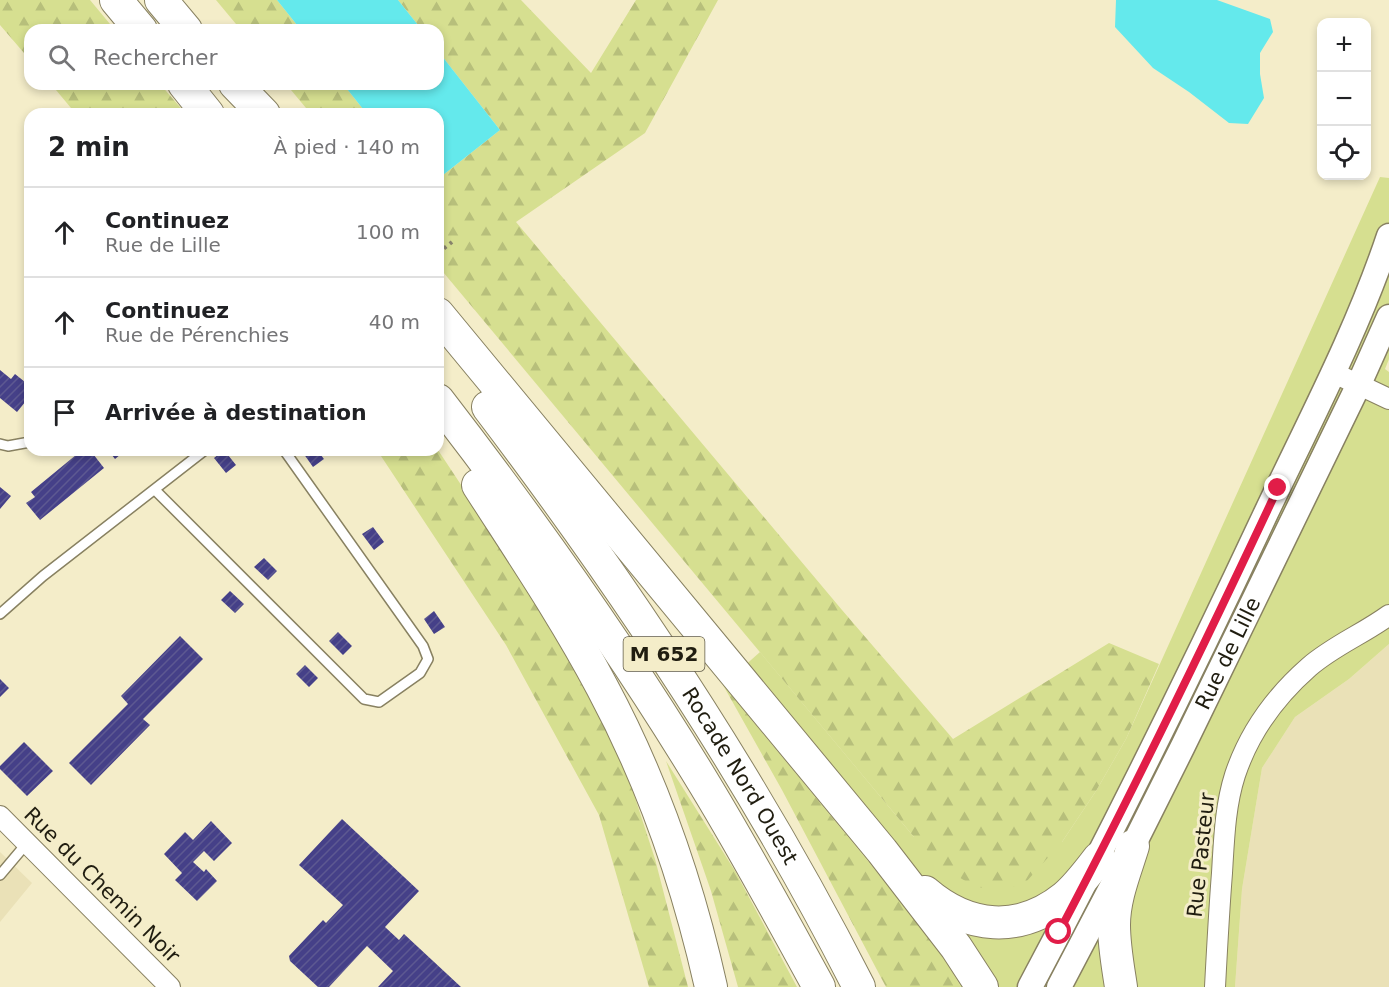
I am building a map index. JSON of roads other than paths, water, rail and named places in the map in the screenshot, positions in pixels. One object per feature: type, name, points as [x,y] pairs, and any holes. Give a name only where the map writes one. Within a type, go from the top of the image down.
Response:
[{"type":"highway","points":[[116,0],[136,24]]},
{"type":"highway","points":[[161,0],[181,24]]},
{"type":"highway","points":[[189,90],[203,108]]},
{"type":"highway","points":[[234,90],[248,108]]},
{"type":"highway","points":[[241,90],[258,108]]},
{"type":"highway","points":[[444,321],[882,851],[956,947],[982,987]]},
{"type":"highway","name":"Rocade Nord Ouest","points":[[444,350],[517,444],[655,641],[765,818],[859,987]]},
{"type":"highway","name":"Rocade Nord Ouest","points":[[444,408],[531,524],[653,703],[729,826],[819,987]]},
{"type":"highway","points":[[444,426],[571,632],[618,719],[667,834],[697,931],[711,987]]},
{"type":"highway","points":[[1121,987],[1114,938],[1115,913],[1133,846]]},
{"type":"highway","points":[[882,851],[940,905],[960,916],[988,923],[1016,921],[1054,905],[1078,885],[1099,858]]},
{"type":"street","name":"Rue de Lille","points":[[1030,987],[1099,858],[1214,624],[1367,298],[1389,236]]},
{"type":"street","name":"Rue de Lille","points":[[1059,987],[1133,846],[1359,384],[1389,317]]},
{"type":"street","points":[[1332,372],[1389,399]]},
{"type":"street","name":"Rue Pasteur","points":[[1215,987],[1227,813],[1235,775],[1242,756],[1271,707],[1292,683],[1335,648],[1387,620]]},
{"type":"street","name":"Rue du Chemin Noir","points":[[0,816],[170,987]]},
{"type":"lane","points":[[0,444],[8,446],[24,443]]},
{"type":"lane","points":[[0,614],[43,576],[198,456]]},
{"type":"lane","points":[[155,490],[364,699],[379,702],[420,673],[428,659],[423,646],[288,456]]},
{"type":"lane","points":[[0,875],[27,843]]},
{"type":"water","points":[[277,0],[398,0],[417,24],[296,24]]},
{"type":"water","points":[[1116,0],[1217,0],[1270,19],[1273,32],[1260,53],[1260,74],[1264,98],[1248,124],[1229,123],[1153,68],[1115,27]]},
{"type":"water","points":[[444,59],[500,130],[444,174],[444,108],[362,108],[348,90],[444,90]]}]
